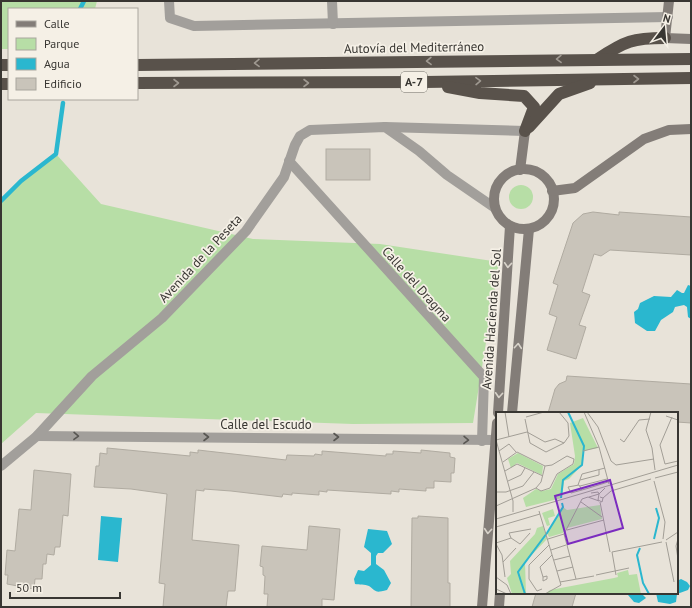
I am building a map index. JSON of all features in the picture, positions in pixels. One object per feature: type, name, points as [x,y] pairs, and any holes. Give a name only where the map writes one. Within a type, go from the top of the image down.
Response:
[{"type":"highway","points":[[598,59],[618,46],[639,38],[665,38]]},
{"type":"highway","name":"Autovía del Mediterráneo","points":[[138,65],[691,59]]},
{"type":"highway","name":"A-7","points":[[138,83],[425,82],[691,78]]},
{"type":"highway","points":[[525,131],[559,94],[582,85],[608,79]]},
{"type":"highway","points":[[425,82],[480,93],[524,96],[534,107],[525,131]]},
{"type":"street","points":[[169,1],[170,18],[194,26],[668,17]]},
{"type":"street","points":[[332,1],[332,24]]},
{"type":"street","points":[[669,1],[665,38],[691,39]]},
{"type":"street","points":[[385,127],[419,151],[446,175],[495,208],[504,222],[510,226],[528,229],[536,226],[549,215],[552,208],[552,191],[549,183],[540,175],[529,170],[520,170],[508,174],[498,183],[494,195],[495,208]]},
{"type":"street","name":"Avenida de la Peseta","points":[[1,466],[37,436],[92,376],[162,318],[246,231],[284,177],[300,136],[310,130],[385,127],[525,131]]},
{"type":"street","points":[[552,191],[575,188],[644,139],[669,130],[691,129]]},
{"type":"street","points":[[520,170],[525,131]]},
{"type":"street","name":"Calle del Dragma","points":[[289,161],[484,377],[482,440]]},
{"type":"street","name":"Avenida Hacienda del Sol","points":[[498,412],[510,226]]},
{"type":"street","points":[[512,412],[528,229]]},
{"type":"street","name":"Calle del Escudo","points":[[37,436],[357,437],[496,440]]},
{"type":"street","points":[[482,607],[496,440]]},
{"type":"street","points":[[500,594],[500,607]]},
{"type":"green space","points":[[1,1],[97,1],[95,8],[8,8],[8,49],[1,49]]},
{"type":"green space","points":[[56,154],[101,204],[253,239],[380,244],[499,262],[473,423],[353,424],[36,413],[1,444],[1,201],[21,181]]},
{"type":"green space","points":[[521,185],[530,188],[533,197],[530,206],[521,209],[512,206],[509,197],[512,188]]},
{"type":"water","points":[[688,285],[691,286],[691,319],[688,317],[687,307],[684,305],[675,307],[673,312],[661,320],[655,331],[647,331],[635,323],[634,312],[638,309],[640,303],[654,296],[671,297],[677,290],[684,293]]},
{"type":"water","points":[[101,516],[122,518],[118,562],[98,560]]},
{"type":"water","points":[[368,529],[387,531],[392,544],[383,553],[378,553],[376,556],[376,564],[384,570],[391,583],[387,590],[376,591],[367,585],[355,584],[354,579],[358,570],[364,571],[371,565],[371,553],[364,547]]},
{"type":"water","points":[[681,579],[687,582],[690,586],[688,590],[678,594],[678,580]]},
{"type":"water","points":[[642,594],[646,598],[639,603],[634,602],[628,595]]},
{"type":"water","points":[[656,594],[677,594],[676,602],[670,604],[658,602]]},
{"type":"building","points":[[326,149],[370,149],[370,180],[326,180]]},
{"type":"building","points":[[593,212],[619,215],[619,212],[691,217],[691,255],[610,250],[601,256],[594,254],[582,292],[590,295],[579,325],[586,327],[576,359],[547,350],[557,317],[549,314],[558,285],[553,283],[573,223],[583,214]]},
{"type":"building","points":[[567,376],[691,384],[691,423],[678,422],[678,412],[548,412],[555,389],[559,384],[566,381]]},
{"type":"building","points":[[107,448],[190,456],[190,452],[198,453],[198,450],[286,460],[287,455],[314,456],[315,454],[322,455],[322,451],[386,456],[386,454],[393,454],[393,451],[421,453],[421,450],[450,453],[450,457],[455,458],[454,473],[451,473],[451,482],[434,481],[434,488],[426,488],[426,491],[399,489],[399,492],[391,491],[391,494],[327,490],[327,492],[319,491],[319,495],[292,493],[292,495],[283,494],[282,497],[231,491],[204,489],[204,491],[196,490],[192,540],[239,545],[235,591],[228,591],[226,607],[163,607],[165,584],[159,583],[167,494],[131,489],[94,487],[96,466],[99,466],[100,453],[107,454]]},
{"type":"building","points":[[34,470],[71,474],[68,516],[63,515],[60,547],[55,547],[54,555],[47,554],[46,564],[43,564],[42,579],[35,579],[34,589],[7,584],[8,575],[5,575],[7,550],[15,551],[19,509],[31,510]]},
{"type":"building","points":[[418,516],[448,518],[448,583],[450,583],[450,607],[411,607],[412,518],[418,518]]},
{"type":"building","points":[[309,526],[340,529],[334,600],[322,599],[322,607],[267,607],[268,594],[264,594],[265,576],[263,575],[263,567],[260,566],[262,546],[307,550]]},
{"type":"building","points":[[536,594],[576,594],[572,607],[532,607]]},
{"type":"waterway","points":[[80,8],[84,1]]},
{"type":"waterway","points":[[1,201],[21,181],[56,154],[63,103]]}]
